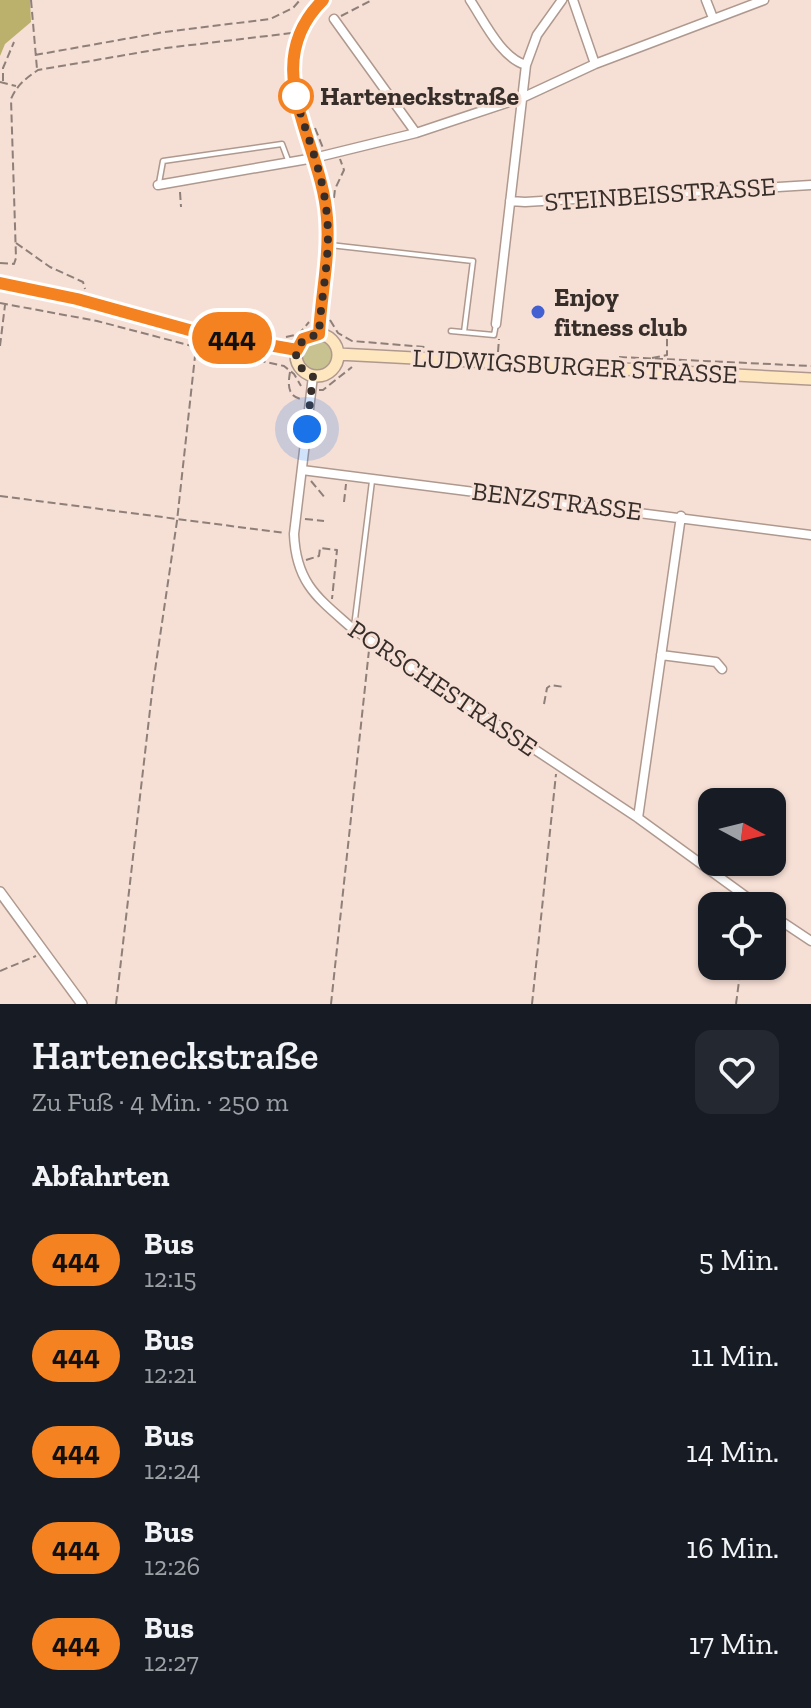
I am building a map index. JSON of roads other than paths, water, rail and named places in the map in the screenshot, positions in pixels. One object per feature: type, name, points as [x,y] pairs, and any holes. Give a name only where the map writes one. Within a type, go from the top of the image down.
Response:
[{"type":"main road","points":[[0,283],[77,299],[200,333],[297,350]]},
{"type":"main road","points":[[319,328],[334,342],[338,354],[336,365],[330,371],[313,376],[300,367],[297,350],[303,339],[319,328]]},
{"type":"main road","name":"LUDWIGSBURGER STRASSE","points":[[338,354],[811,378]]},
{"type":"street","points":[[319,328],[328,244],[326,201],[299,109],[291,68],[299,33],[323,0]]},
{"type":"street","points":[[470,0],[506,52],[517,63],[526,65]]},
{"type":"street","name":"STEINBEISSTRASSE","points":[[496,324],[526,65],[537,35],[562,0]]},
{"type":"street","points":[[573,0],[595,64]]},
{"type":"street","points":[[706,0],[713,18]]},
{"type":"street","points":[[158,185],[314,158],[416,133],[524,97],[595,64],[764,0]]},
{"type":"street","points":[[334,19],[416,133]]},
{"type":"street","name":"STEINBEISSTRASSE","points":[[510,201],[811,185]]},
{"type":"street","name":"PORSCHESTRASSE","points":[[313,376],[294,534],[297,563],[307,585],[353,629],[638,818],[740,892]]},
{"type":"street","name":"BENZSTRASSE","points":[[302,470],[811,535]]},
{"type":"street","points":[[638,818],[681,516]]},
{"type":"street","points":[[661,655],[716,662],[722,669]]},
{"type":"street","points":[[0,892],[82,1004]]},
{"type":"street","points":[[786,924],[811,941]]},
{"type":"lane","points":[[158,185],[163,161],[282,144],[289,163]]},
{"type":"lane","points":[[328,244],[473,261],[464,332],[451,331]]},
{"type":"lane","name":"STEINBEISSTRASSE","points":[[464,332],[494,335],[496,324]]},
{"type":"lane","points":[[353,629],[373,478]]},
{"type":"place","name":"Harteneckstraße","points":[[296,96]]},
{"type":"place","name":"Enjoy fitness club","points":[[538,312]]}]
